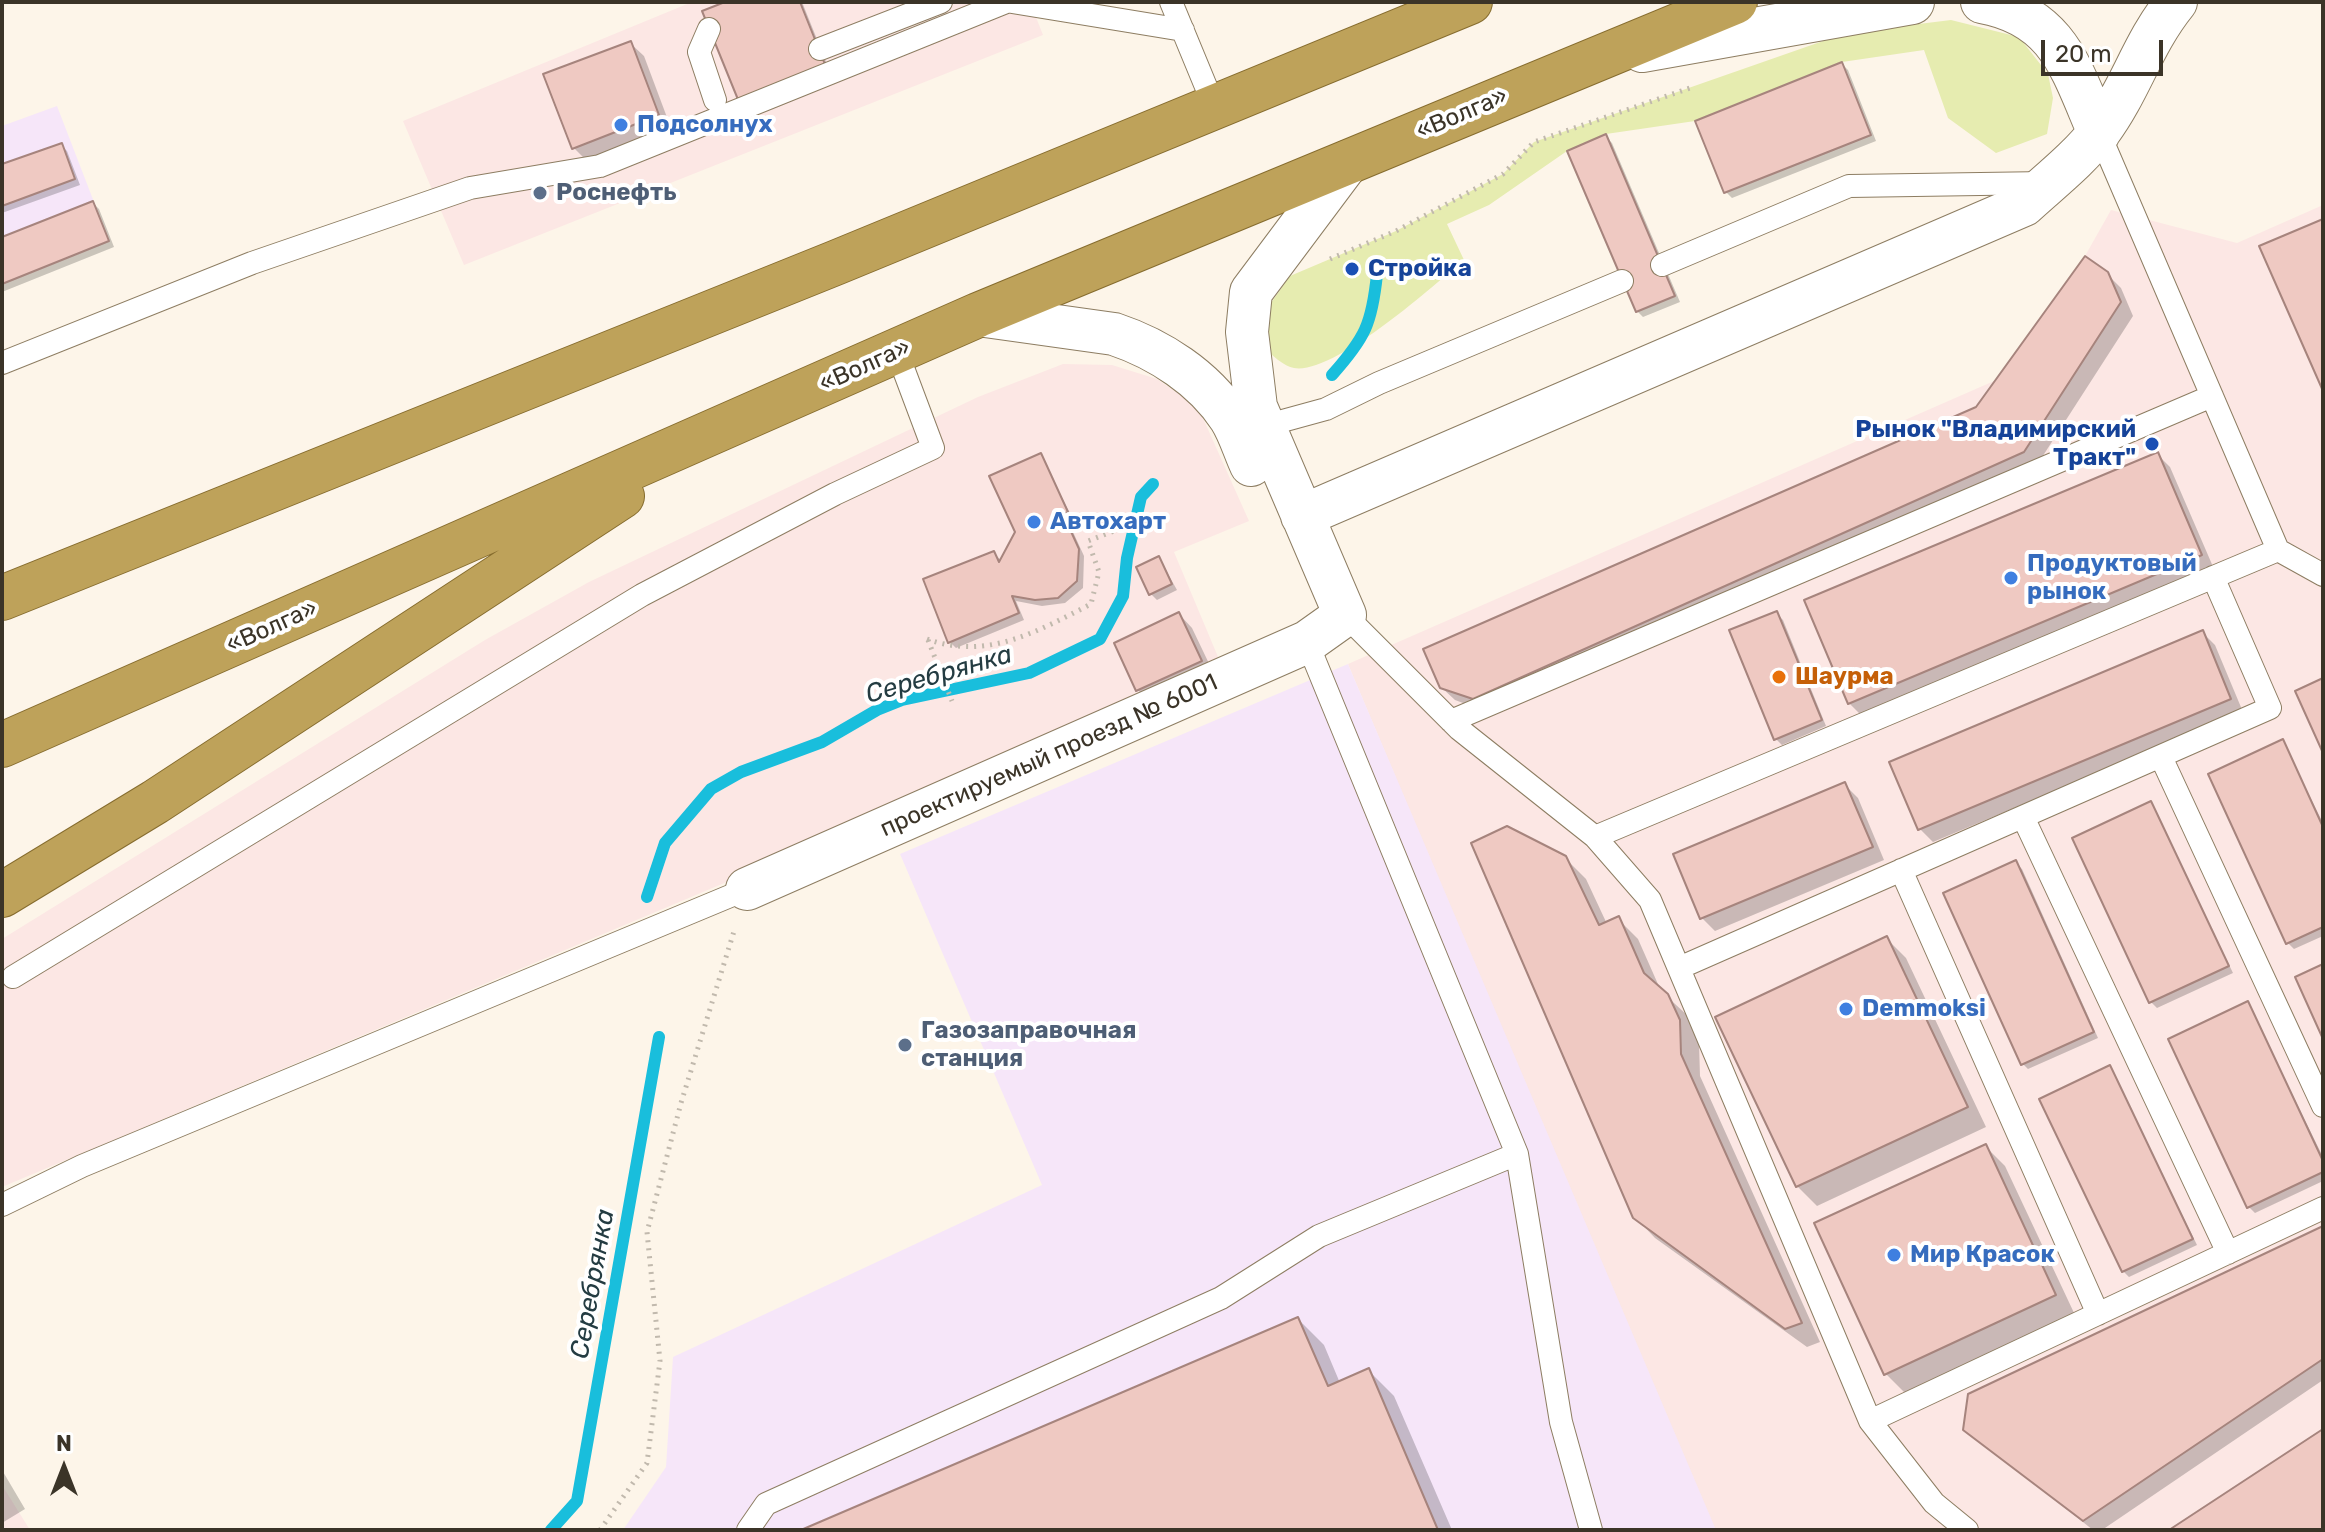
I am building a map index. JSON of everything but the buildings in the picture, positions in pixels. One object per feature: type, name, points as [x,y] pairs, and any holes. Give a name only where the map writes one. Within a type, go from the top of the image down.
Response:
[{"type":"highway","points":[[2,598],[1214,106],[1440,11],[1470,2]]},
{"type":"highway","name":"«Волга»","points":[[2,745],[978,315],[1735,2]]},
{"type":"highway","points":[[2,895],[155,802],[723,429]]},
{"type":"street","points":[[1593,59],[1912,2]]},
{"type":"street","points":[[1982,2],[2001,5],[2043,26],[2064,53],[2099,133]]},
{"type":"street","points":[[1302,516],[2024,205],[2099,133],[2120,99],[2153,31],[2176,2]]},
{"type":"street","points":[[1325,629],[1302,516],[1256,407],[1249,374],[1247,332],[1251,292],[1349,161]]},
{"type":"street","points":[[978,315],[1114,334],[1172,362],[1204,385],[1231,420],[1325,629]]},
{"type":"street","name":"проектируемый проезд № 6001","points":[[747,889],[1325,629]]},
{"type":"lane","points":[[820,49],[941,2]]},
{"type":"lane","points":[[2,363],[252,263],[470,188],[600,166],[1009,2],[1183,30]]},
{"type":"lane","points":[[1171,2],[1214,106]]},
{"type":"lane","points":[[699,124],[724,92],[699,52],[709,29]]},
{"type":"lane","points":[[2099,133],[2278,550],[2323,575]]},
{"type":"lane","points":[[1662,265],[1849,186],[2047,183]]},
{"type":"lane","points":[[1264,426],[1326,409],[1379,383],[1622,281]]},
{"type":"lane","points":[[13,977],[642,595],[835,494],[933,448],[897,352]]},
{"type":"lane","points":[[1451,721],[2212,396]]},
{"type":"lane","points":[[1595,837],[2278,550]]},
{"type":"lane","points":[[1679,968],[2270,708],[2213,577]]},
{"type":"lane","points":[[1325,629],[1451,721],[1595,837],[1650,900],[1870,1421],[1934,1503],[1967,1530]]},
{"type":"lane","points":[[1325,629],[1517,1154],[1561,1422],[1591,1530]]},
{"type":"lane","points":[[2161,757],[2323,1106]]},
{"type":"lane","points":[[2023,817],[2228,1253]]},
{"type":"lane","points":[[1901,870],[2098,1314]]},
{"type":"lane","points":[[2,1205],[82,1166],[747,889]]},
{"type":"lane","points":[[748,1530],[766,1504],[1221,1298],[1319,1236],[1517,1154]]},
{"type":"lane","points":[[1870,1421],[2323,1208]]},
{"type":"path","points":[[1316,265],[1396,231],[1503,174],[1534,142],[1697,85]]},
{"type":"path","points":[[952,701],[927,639],[950,648],[1017,641],[1091,604],[1099,572],[1088,541],[1150,517]]},
{"type":"path","points":[[600,1530],[647,1463],[660,1361],[647,1232],[681,1103],[747,889]]},
{"type":"shaded area","name":"Роснефть","points":[[692,2],[1030,2],[1043,35],[464,265],[403,121]]},
{"type":"shaded area","points":[[57,106],[109,241],[2,284],[2,126]]},
{"type":"shaded area","points":[[2323,205],[2323,1530],[1711,1530],[1348,664],[1994,381],[2085,256],[2111,210],[2237,243]]},
{"type":"shaded area","points":[[1063,364],[1112,365],[1157,379],[1198,407],[1249,521],[1174,552],[1221,664],[760,868],[2,1187],[2,939],[485,640],[589,582],[978,397]]},
{"type":"shaded area","points":[[1348,664],[1716,1530],[623,1530],[666,1467],[673,1357],[1042,1185],[900,854]]},
{"type":"shaded area","points":[[2,1485],[30,1530],[2,1530]]},
{"type":"green space","points":[[1951,20],[2019,37],[2048,74],[2053,98],[2047,134],[1996,153],[1948,118],[1924,50],[1842,62],[1695,121],[1606,134],[1567,151],[1489,205],[1447,224],[1464,260],[1357,344],[1312,366],[1294,368],[1263,348],[1263,314],[1290,276],[1396,231],[1503,174],[1534,142],[1846,33]]},
{"type":"waterway","name":"Серебрянка","points":[[1332,375],[1365,329],[1377,274]]},
{"type":"waterway","name":"Серебрянка","points":[[647,897],[665,843],[711,789],[741,772],[822,742],[877,710],[902,700],[1029,673],[1100,639],[1123,596],[1127,558],[1141,497],[1153,484]]},
{"type":"waterway","name":"Серебрянка","points":[[551,1530],[577,1501],[659,1037]]},
{"type":"place","name":"Подсолнух","points":[[621,125]]},
{"type":"place","name":"Роснефть","points":[[540,193]]},
{"type":"place","name":"Стройка","points":[[1352,269]]},
{"type":"place","name":"Рынок \"Владимирский Тракт\"","points":[[2152,444]]},
{"type":"place","name":"Автохарт","points":[[1034,522]]},
{"type":"place","name":"Продуктовый рынок","points":[[2011,578]]},
{"type":"place","name":"Шаурма","points":[[1779,677]]},
{"type":"place","name":"Demmoksi","points":[[1846,1009]]},
{"type":"place","name":"Газозаправочная станция","points":[[905,1045]]},
{"type":"place","name":"Мир Красок","points":[[1894,1255]]}]
